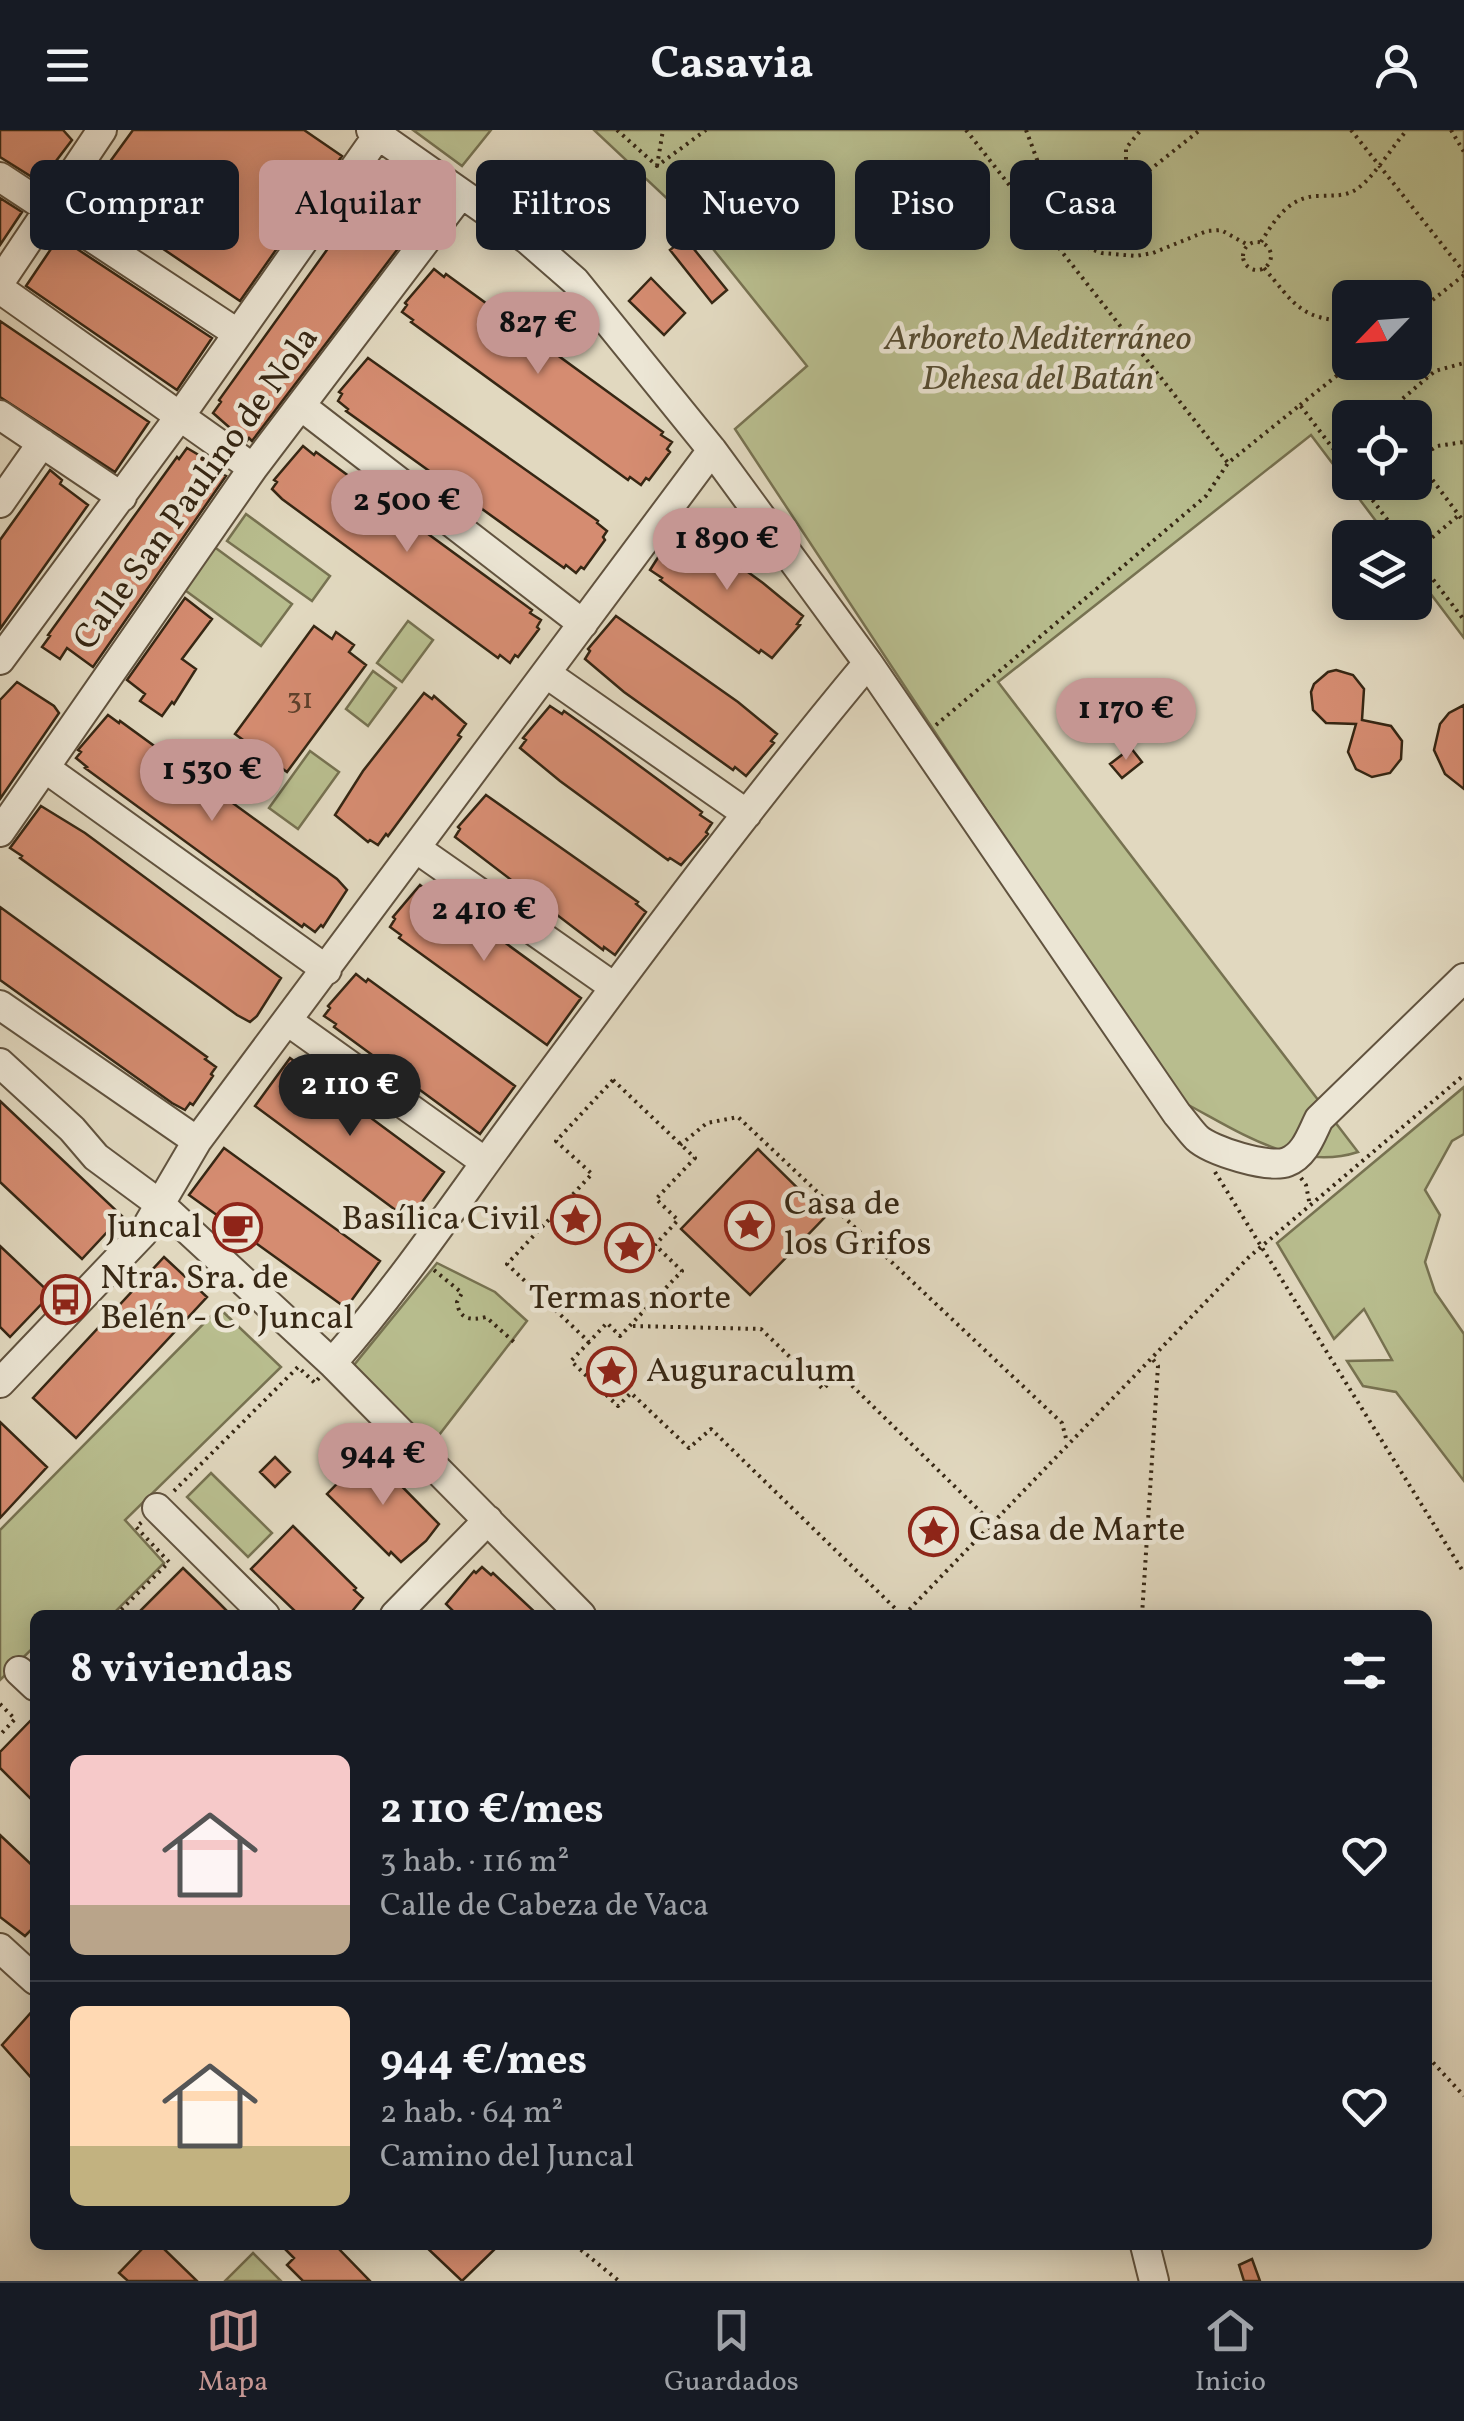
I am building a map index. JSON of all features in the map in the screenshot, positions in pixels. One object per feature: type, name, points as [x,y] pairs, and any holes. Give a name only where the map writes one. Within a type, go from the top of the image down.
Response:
[{"type":"street","points":[[82,160],[101,131]]},
{"type":"street","points":[[0,660],[180,416],[375,133],[528,240],[575,281],[712,450],[868,663],[1166,1098],[1200,1141],[1243,1158],[1272,1164],[1288,1162],[1304,1149],[1318,1119],[1464,978]]},
{"type":"street","points":[[0,177],[30,195]]},
{"type":"street","name":"Calle San Paulino de Nola","points":[[0,832],[253,468],[461,194]]},
{"type":"street","points":[[30,240],[0,285],[253,468]]},
{"type":"street","points":[[113,250],[237,334]]},
{"type":"street","points":[[300,406],[584,624]]},
{"type":"street","points":[[0,415],[122,496]]},
{"type":"street","points":[[0,503],[42,444]]},
{"type":"street","points":[[4,1370],[143,1232],[198,1141],[712,450]]},
{"type":"street","points":[[332,1363],[380,1310],[614,987],[868,663]]},
{"type":"street","points":[[547,674],[746,814]]},
{"type":"street","points":[[45,768],[328,970]]},
{"type":"street","points":[[417,849],[614,987]]},
{"type":"street","points":[[0,1005],[198,1141]]},
{"type":"street","points":[[289,1022],[485,1162]]},
{"type":"street","points":[[0,1063],[72,1129],[96,1157],[162,1205],[332,1363],[577,1610]]},
{"type":"street","points":[[157,1508],[260,1610]]},
{"type":"street","points":[[401,1610],[488,1520]]},
{"type":"street","points":[[0,1948],[30,1973]]},
{"type":"street","points":[[1146,2250],[1154,2281]]},
{"type":"path","points":[[617,130],[657,166]]},
{"type":"path","points":[[657,166],[664,130]]},
{"type":"path","points":[[657,166],[706,130]]},
{"type":"path","points":[[966,130],[1010,187]]},
{"type":"path","points":[[1026,130],[1037,160]]},
{"type":"path","points":[[1126,160],[1126,148],[1141,130]]},
{"type":"path","points":[[1152,166],[1200,130]]},
{"type":"path","points":[[1351,130],[1464,274],[1432,300]]},
{"type":"path","points":[[1261,242],[1282,212],[1295,202],[1314,195],[1354,192],[1372,176],[1377,164],[1408,130]]},
{"type":"path","points":[[1451,130],[1464,152]]},
{"type":"path","points":[[1094,250],[1136,256],[1207,231],[1221,230],[1248,244],[1261,242],[1269,248],[1271,256],[1264,268]]},
{"type":"path","points":[[1248,244],[1243,252],[1244,262],[1250,268],[1264,268],[1296,305],[1312,317],[1332,319]]},
{"type":"path","points":[[1059,250],[1228,463]]},
{"type":"path","points":[[1432,375],[1464,363]]},
{"type":"path","points":[[921,738],[1206,496],[1228,463],[1332,380]]},
{"type":"path","points":[[1401,400],[1424,380]]},
{"type":"path","points":[[1300,405],[1332,447]]},
{"type":"path","points":[[1432,449],[1464,442]]},
{"type":"path","points":[[1432,479],[1464,522]]},
{"type":"path","points":[[1432,539],[1459,515]]},
{"type":"path","points":[[1432,577],[1464,620]]},
{"type":"path","points":[[908,1610],[1262,1244],[1464,1075]]},
{"type":"path","points":[[590,1342],[506,1264],[592,1174],[556,1140],[613,1080],[693,1160],[656,1199],[678,1220],[655,1245],[682,1270],[620,1336],[607,1323],[590,1342],[571,1360],[618,1406],[631,1393],[690,1448],[710,1429],[898,1610]]},
{"type":"path","points":[[680,1145],[707,1123],[738,1118],[1062,1424],[1067,1444]]},
{"type":"path","points":[[1200,1141],[1208,1160],[1464,1574]]},
{"type":"path","points":[[1288,1162],[1306,1185],[1310,1206]]},
{"type":"path","points":[[430,1266],[462,1293],[457,1302],[462,1316],[468,1320],[486,1317],[516,1342]]},
{"type":"path","points":[[632,1324],[636,1328],[761,1329],[823,1389],[839,1373],[992,1522]]},
{"type":"path","points":[[1142,1610],[1158,1366],[1151,1357]]},
{"type":"path","points":[[121,1610],[170,1562],[136,1527],[298,1367],[315,1383],[332,1363]]},
{"type":"path","points":[[0,1704],[15,1719],[0,1735]]},
{"type":"path","points":[[1432,2061],[1464,2096]]},
{"type":"path","points":[[581,2250],[619,2281]]},
{"type":"green space","points":[[413,130],[491,130],[462,166]]},
{"type":"green space","name":"Arboreto Mediterráneo Dehesa del Batán","points":[[594,130],[1464,130],[1464,638],[1432,596],[1432,520],[1375,520],[1360,500],[1432,500],[1432,400],[1332,400],[1332,463],[1311,435],[998,682],[1358,1152],[1310,1157],[1287,1152],[1242,1134],[1177,1099],[735,429],[807,366],[714,250],[835,250],[835,160],[666,160],[666,197],[646,179],[646,160],[626,160]]},
{"type":"green space","points":[[246,514],[330,576],[312,601],[227,541]]},
{"type":"green space","points":[[213,546],[292,604],[261,646],[182,588]]},
{"type":"green space","points":[[408,621],[433,640],[402,682],[377,663]]},
{"type":"green space","points":[[373,671],[396,688],[368,726],[346,709]]},
{"type":"green space","points":[[310,751],[339,772],[298,829],[269,808]]},
{"type":"green space","points":[[1464,1087],[1464,1134],[1452,1141],[1425,1190],[1440,1215],[1425,1262],[1435,1292],[1464,1334],[1464,1481],[1396,1392],[1363,1386],[1347,1361],[1392,1360],[1364,1309],[1334,1339],[1277,1243]]},
{"type":"green space","points":[[437,1263],[495,1292],[527,1321],[429,1448],[350,1370]]},
{"type":"green space","points":[[219,1308],[281,1367],[125,1520],[164,1563],[117,1610],[30,1610],[30,1651],[0,1680],[0,1530]]},
{"type":"green space","points":[[211,1473],[272,1533],[248,1557],[187,1497]]},
{"type":"green space","points":[[253,2253],[281,2281],[225,2281]]},
{"type":"building","points":[[0,130],[63,130],[72,140],[57,160],[30,160],[30,176],[0,157]]},
{"type":"building","points":[[133,130],[304,130],[342,156],[339,160],[259,160],[259,250],[276,250],[240,301],[165,250],[239,250],[239,160],[111,160]]},
{"type":"building","points":[[0,198],[22,212],[0,245]]},
{"type":"building","points":[[50,250],[79,250],[212,338],[177,390],[26,286]]},
{"type":"building","points":[[327,250],[397,250],[252,441],[249,438],[246,442],[213,413]]},
{"type":"building","points":[[670,250],[695,250],[727,290],[712,303]]},
{"type":"building","points":[[434,269],[663,432],[661,435],[672,442],[667,449],[670,452],[649,480],[646,478],[641,485],[630,477],[628,480],[411,322],[402,312],[405,303]]},
{"type":"building","points":[[651,278],[685,313],[664,335],[629,301]]},
{"type":"building","points":[[0,321],[149,422],[115,472],[0,397]]},
{"type":"building","points":[[368,358],[598,521],[607,531],[605,540],[584,569],[581,567],[576,573],[566,565],[564,568],[346,411],[338,401],[342,394],[339,392]]},
{"type":"building","points":[[303,446],[532,610],[530,613],[541,620],[539,629],[518,657],[515,655],[510,663],[500,655],[498,658],[282,499],[272,489],[277,482],[274,480]]},
{"type":"building","points":[[187,448],[224,470],[222,474],[226,476],[93,667],[67,648],[60,659],[42,647],[48,635]]},
{"type":"building","points":[[50,470],[62,480],[60,484],[88,505],[0,629],[0,540]]},
{"type":"building","points":[[681,528],[692,536],[694,533],[803,616],[772,658],[761,650],[759,653],[650,570]]},
{"type":"building","points":[[185,598],[212,619],[182,659],[196,669],[162,716],[140,701],[145,694],[127,680]]},
{"type":"building","points":[[616,616],[777,734],[746,776],[624,692],[585,659],[588,649]]},
{"type":"building","points":[[314,626],[332,639],[336,632],[354,645],[349,652],[366,665],[287,772],[235,734]]},
{"type":"building","points":[[1336,670],[1353,675],[1364,689],[1362,720],[1391,726],[1402,741],[1401,759],[1390,773],[1372,777],[1356,769],[1348,752],[1356,724],[1326,723],[1313,710],[1314,684]]},
{"type":"building","points":[[17,682],[59,713],[0,799],[0,700]]},
{"type":"building","points":[[424,693],[432,699],[434,696],[466,724],[458,735],[461,737],[388,836],[378,845],[368,842],[335,815],[363,771]]},
{"type":"building","points":[[1464,705],[1464,789],[1445,774],[1434,750],[1440,724],[1449,713]]},
{"type":"building","points":[[550,706],[595,733],[712,823],[708,834],[681,865],[668,860],[520,748],[526,740],[523,738]]},
{"type":"building","points":[[108,715],[337,879],[347,890],[323,927],[315,932],[304,924],[302,927],[85,768],[76,758],[81,752],[78,750]]},
{"type":"building","points":[[1131,748],[1142,762],[1122,778],[1110,764]]},
{"type":"building","points":[[486,795],[638,902],[646,912],[615,955],[604,947],[603,950],[455,837],[458,827]]},
{"type":"building","points":[[41,806],[85,833],[281,978],[257,1016],[250,1022],[237,1015],[20,858],[10,848]]},
{"type":"building","points":[[420,885],[431,894],[434,891],[581,998],[547,1045],[399,938],[401,935],[390,927],[393,917]]},
{"type":"building","points":[[0,907],[207,1057],[216,1067],[193,1105],[190,1103],[185,1110],[172,1103],[0,980]]},
{"type":"building","points":[[356,974],[515,1086],[480,1134],[324,1016]]},
{"type":"building","points":[[290,1058],[444,1172],[409,1220],[255,1106]]},
{"type":"building","points":[[0,1101],[122,1216],[82,1259],[0,1182]]},
{"type":"building","points":[[224,1148],[380,1261],[346,1308],[189,1195]]},
{"type":"building","points":[[758,1149],[826,1216],[750,1295],[681,1229]]},
{"type":"building","points":[[0,1246],[51,1294],[10,1337],[0,1327]]},
{"type":"building","points":[[164,1257],[207,1297],[76,1438],[33,1398]]},
{"type":"building","points":[[0,1422],[47,1467],[0,1518]]},
{"type":"building","points":[[368,1452],[439,1524],[401,1562],[327,1494]]},
{"type":"building","points":[[275,1457],[290,1472],[275,1487],[260,1472]]},
{"type":"building","points":[[293,1526],[363,1598],[353,1610],[294,1610],[251,1569]]},
{"type":"building","points":[[482,1567],[493,1573],[533,1610],[452,1610],[446,1604]]},
{"type":"building","points":[[183,1568],[226,1610],[141,1610]]},
{"type":"building","points":[[30,1721],[30,1798],[0,1768],[0,1752]]},
{"type":"building","points":[[0,1835],[30,1863],[30,1931],[25,1936],[0,1917]]},
{"type":"building","points":[[30,2014],[30,2076],[2,2045]]},
{"type":"building","points":[[141,2250],[165,2250],[197,2281],[128,2281],[119,2273]]},
{"type":"building","points":[[286,2250],[340,2250],[370,2281],[303,2281],[287,2265],[294,2258]]},
{"type":"building","points":[[429,2250],[494,2250],[462,2281]]},
{"type":"building","points":[[1252,2259],[1260,2281],[1244,2281],[1239,2265]]},
{"type":"place","name":"Basílica Civil","points":[[575,1220]]},
{"type":"place","name":"Casa de los Grifos","points":[[749,1225]]},
{"type":"place","name":"Juncal","points":[[237,1228]]},
{"type":"place","name":"Termas norte","points":[[630,1247]]},
{"type":"place","name":"Ntra. Sra. de Belén - Cº Juncal","points":[[65,1299]]},
{"type":"place","name":"Auguraculum","points":[[611,1372]]},
{"type":"place","name":"Casa de Marte","points":[[934,1531]]}]
